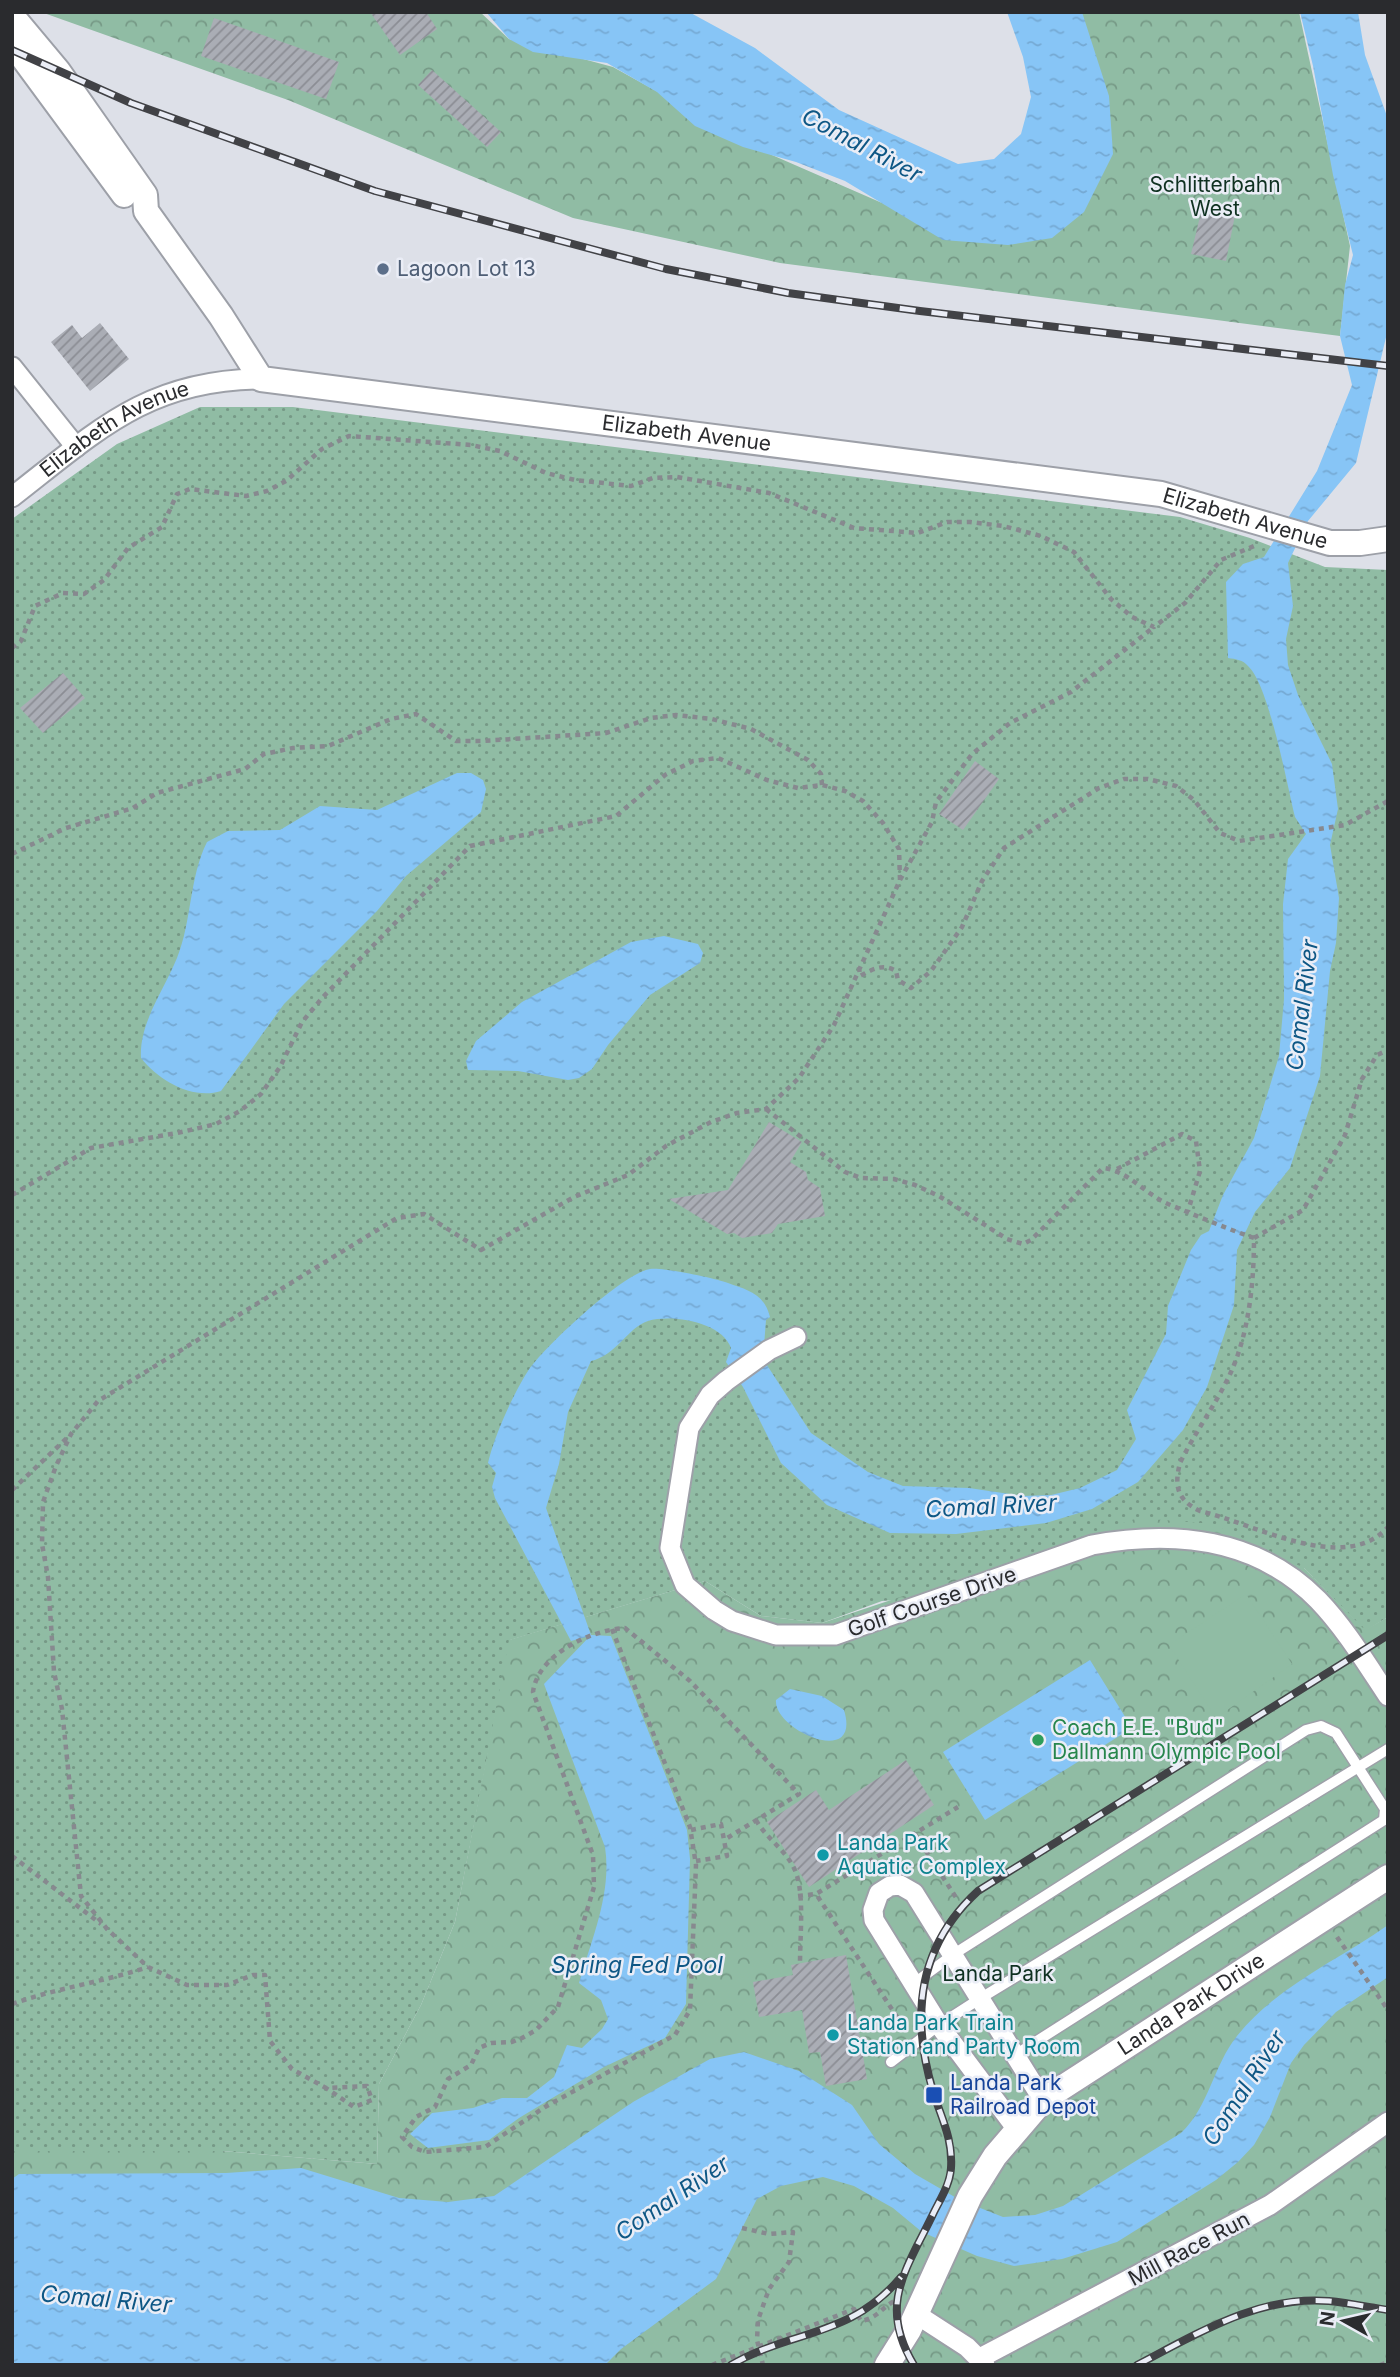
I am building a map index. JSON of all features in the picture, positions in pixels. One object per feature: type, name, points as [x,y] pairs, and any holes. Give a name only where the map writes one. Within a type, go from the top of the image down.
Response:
[{"type":"street","points":[[12,16],[58,71],[145,195],[146,211]]},
{"type":"street","points":[[12,43],[131,204],[146,211],[221,316],[261,379]]},
{"type":"street","points":[[12,367],[76,447]]},
{"type":"street","name":"Elizabeth Avenue","points":[[12,496],[130,410],[164,394],[222,379],[261,379],[1161,494],[1208,505],[1309,538],[1360,544],[1388,539]]},
{"type":"street","name":"Golf Course Drive","points":[[796,1337],[769,1350],[726,1381],[710,1395],[689,1428],[670,1548],[685,1585],[714,1610],[732,1621],[776,1635],[835,1635],[1092,1545],[1134,1538],[1208,1540],[1269,1564],[1317,1599],[1388,1696]]},
{"type":"street","name":"Landa Park Drive","points":[[887,2365],[910,2307],[937,2263],[970,2196],[1016,2128],[1043,2100],[1388,1877]]},
{"type":"street","points":[[1016,2128],[939,2025],[874,1920],[875,1899],[884,1889],[895,1884],[905,1886],[914,1894],[1043,2100]]},
{"type":"street","name":"Mill Race Run","points":[[983,2362],[1270,2205],[1388,2122]]},
{"type":"street","points":[[910,2307],[967,2347],[983,2362]]},
{"type":"lane","points":[[913,1984],[954,1954],[1306,1730],[1321,1726],[1336,1733],[1385,1809],[1384,1820],[1014,2056]]},
{"type":"lane","points":[[891,2062],[939,2025],[981,1998],[1388,1749]]},
{"type":"path","points":[[12,648],[21,641],[35,606],[63,593],[84,594],[104,580],[128,548],[162,527],[177,495],[190,489],[246,496],[267,491],[286,481],[322,449],[349,436],[471,445],[500,451],[546,472],[609,485],[631,486],[653,478],[677,477],[769,493],[854,528],[895,534],[918,533],[947,522],[1003,526],[1041,536],[1074,552],[1111,599],[1132,617],[1154,627]]},
{"type":"path","points":[[12,1490],[71,1434],[98,1401],[155,1368],[189,1343],[335,1258],[375,1228],[397,1218],[424,1214],[481,1250],[573,1197],[628,1175],[666,1146],[711,1122],[737,1113],[766,1109],[799,1078],[824,1041],[859,966],[876,939],[900,880],[932,822],[936,802],[957,779],[972,754],[1010,723],[1071,692],[1185,603],[1221,560],[1250,546],[1263,546]]},
{"type":"path","points":[[12,854],[66,828],[133,808],[157,793],[245,769],[264,754],[293,748],[328,746],[391,719],[416,715],[456,741],[606,733],[651,718],[676,715],[712,719],[751,729],[808,760],[821,774],[822,785]]},
{"type":"path","points":[[12,1195],[91,1148],[216,1124],[240,1111],[261,1094],[280,1067],[302,1022],[323,997],[470,846],[615,816],[665,775],[693,761],[718,758],[767,780],[798,788],[822,785],[845,790],[863,801],[883,822],[899,849],[900,880]]},
{"type":"path","points":[[859,966],[860,976],[874,968],[888,967],[896,971],[898,980],[911,988],[931,971],[962,926],[982,881],[1004,848],[1099,788],[1124,779],[1148,779],[1176,786],[1194,800],[1220,834],[1239,841],[1345,825],[1388,801]]},
{"type":"path","points":[[1117,1169],[1150,1195],[1188,1210],[1209,1223],[1253,1238],[1303,1210],[1345,1135],[1362,1079],[1377,1055],[1388,1050]]},
{"type":"path","points":[[766,1109],[845,1172],[861,1178],[894,1179],[915,1185],[939,1196],[1007,1239],[1023,1244],[1031,1240],[1103,1168],[1117,1169],[1182,1134],[1196,1141],[1200,1171],[1188,1210]]},
{"type":"path","points":[[1253,1238],[1252,1287],[1231,1372],[1180,1463],[1176,1478],[1178,1493],[1185,1504],[1200,1511],[1322,1548],[1357,1547],[1388,1527]]},
{"type":"path","points":[[71,1434],[43,1502],[42,1544],[48,1577],[54,1672],[62,1709],[81,1896],[107,1929]]},
{"type":"path","points":[[611,1629],[691,1830],[696,1861],[690,2010],[675,2035],[545,2107],[485,2147],[425,2152],[412,2147],[402,2137],[416,2117],[435,2107],[448,2079],[471,2065],[479,2048],[486,2044],[522,2038],[536,2030],[558,2007],[594,1887],[593,1855],[533,1692],[541,1669],[574,1643],[611,1629],[625,1628],[690,1681],[799,1794],[724,1840]]},
{"type":"path","points":[[756,1820],[765,1837],[775,1841],[797,1875],[800,1963]]},
{"type":"path","points":[[691,1830],[721,1824],[727,1856],[696,1861]]},
{"type":"path","points":[[915,1834],[957,1899]]},
{"type":"path","points":[[12,1856],[107,1929],[148,1967],[187,1985],[227,1985],[253,1975],[265,1975],[270,2041],[292,2069],[354,2106],[372,2100],[367,2086],[326,2088]]},
{"type":"path","points":[[799,1896],[816,1894]]},
{"type":"path","points":[[1337,1937],[1388,2010]]},
{"type":"path","points":[[12,2004],[55,1989],[116,1978],[148,1967]]},
{"type":"path","points":[[742,2228],[769,2234],[793,2232],[789,2262],[762,2302],[757,2329],[763,2365]]},
{"type":"path","points":[[712,2365],[853,2309],[862,2321],[874,2319],[888,2304],[910,2307]]},
{"type":"path","points":[[1380,2365],[1388,2362]]},
{"type":"green space","name":"Schlitterbahn West","points":[[41,12],[480,12],[509,39],[613,67],[772,155],[889,206],[955,228],[1022,231],[1079,12],[1299,12],[1350,246],[1340,336],[780,263],[573,218],[288,100]]},
{"type":"green space","points":[[200,407],[293,407],[1180,517],[1250,538],[1325,567],[1388,570],[1388,1617],[1365,1631],[1304,1568],[882,1601],[822,1623],[761,1616],[705,1581],[510,1640],[455,1922],[421,2005],[379,2084],[377,2164],[222,2151],[12,2151],[12,519],[117,444]]},
{"type":"green space","name":"Landa Park","points":[[1138,1518],[1214,1524],[1304,1568],[1365,1630],[1388,1617],[1388,2365],[12,2365],[12,2151],[222,2151],[377,2164],[379,2084],[421,2005],[455,1922],[509,1640],[705,1581],[761,1616],[822,1623]]},
{"type":"green space","points":[[1246,1594],[1292,1664],[1216,1718],[1169,1645]]},
{"type":"water","name":"Comal River","points":[[486,12],[689,12],[755,48],[839,110],[958,164],[994,159],[1021,134],[1031,97],[1023,57],[1007,12],[1082,12],[1109,96],[1113,154],[1084,212],[1052,238],[1008,245],[943,240],[845,181],[796,162],[743,147],[695,126],[657,92],[607,63],[533,52],[509,39]]},
{"type":"water","points":[[1300,12],[1358,12],[1365,55],[1388,119],[1388,329],[1356,463],[1308,521],[1288,563],[1293,606],[1286,639],[1288,665],[1298,695],[1332,764],[1338,809],[1330,845],[1339,898],[1336,943],[1330,971],[1320,1076],[1290,1168],[1255,1212],[1237,1250],[1234,1305],[1207,1387],[1183,1430],[1138,1482],[1092,1509],[1046,1523],[956,1534],[890,1533],[827,1505],[781,1463],[743,1387],[726,1362],[731,1348],[718,1332],[695,1322],[670,1319],[648,1321],[634,1329],[608,1353],[591,1361],[568,1412],[559,1464],[546,1508],[591,1635],[611,1636],[687,1830],[690,1859],[686,2004],[665,2038],[604,2067],[519,2118],[489,2140],[428,2148],[410,2134],[432,2113],[473,2108],[502,2098],[527,2098],[554,2077],[567,2045],[582,2048],[602,2029],[608,2019],[601,2000],[579,1983],[603,1898],[606,1881],[605,1847],[544,1684],[590,1636],[571,1641],[495,1498],[492,1487],[496,1473],[488,1463],[516,1391],[528,1371],[550,1346],[603,1297],[637,1274],[650,1269],[677,1271],[728,1283],[759,1298],[770,1317],[766,1320],[763,1359],[811,1433],[868,1472],[903,1486],[969,1488],[1023,1496],[1051,1495],[1080,1488],[1117,1470],[1136,1439],[1127,1410],[1166,1334],[1168,1306],[1191,1250],[1201,1235],[1209,1231],[1223,1195],[1254,1138],[1279,1056],[1284,999],[1283,904],[1288,859],[1306,834],[1295,817],[1270,714],[1256,677],[1246,664],[1228,658],[1226,582],[1243,564],[1264,557],[1317,471],[1352,385],[1340,336],[1345,285],[1353,255],[1333,175]]},
{"type":"water","points":[[457,773],[471,773],[483,780],[486,789],[481,812],[406,876],[377,911],[284,1004],[221,1091],[188,1091],[167,1081],[148,1066],[141,1058],[144,1032],[182,944],[197,870],[207,842],[228,831],[280,830],[320,806],[377,810]]},
{"type":"water","points":[[664,936],[698,944],[703,953],[700,963],[650,995],[608,1045],[592,1069],[579,1078],[568,1080],[518,1071],[468,1070],[466,1061],[476,1041],[522,1002],[631,942]]},
{"type":"water","name":"Coach E.E. \"Bud\" Dallmann Olympic Pool","points":[[1090,1660],[1132,1728],[985,1820],[943,1752]]},
{"type":"water","points":[[790,1689],[822,1696],[844,1710],[846,1728],[841,1738],[830,1741],[816,1738],[788,1723],[779,1711],[776,1700]]},
{"type":"water","name":"Comal River","points":[[1388,1925],[1388,1977],[1336,2012],[1304,2045],[1291,2063],[1270,2117],[1254,2145],[1216,2180],[1117,2242],[1062,2259],[1014,2266],[977,2256],[922,2232],[893,2208],[854,2186],[823,2177],[781,2186],[757,2199],[716,2279],[621,2349],[605,2365],[12,2365],[12,2179],[19,2174],[226,2173],[301,2168],[399,2198],[448,2202],[494,2196],[633,2102],[710,2059],[744,2052],[799,2071],[852,2105],[879,2144],[915,2174],[960,2200],[1003,2217],[1035,2215],[1063,2206],[1181,2133],[1205,2099],[1229,2048],[1253,2018],[1289,1988]]},
{"type":"building","points":[[370,12],[426,12],[437,29],[400,55]]},
{"type":"building","points":[[214,18],[339,62],[326,99],[201,56]]},
{"type":"building","points":[[432,70],[501,132],[487,147],[418,85]]},
{"type":"building","points":[[1202,208],[1235,215],[1226,261],[1191,254]]},
{"type":"building","points":[[100,323],[129,359],[90,391],[51,342],[72,325],[82,338]]},
{"type":"building","points":[[63,673],[85,698],[43,733],[20,708]]},
{"type":"building","points":[[975,761],[999,779],[963,830],[939,814]]},
{"type":"building","points":[[769,1122],[802,1142],[790,1162],[806,1172],[808,1180],[820,1188],[825,1216],[778,1224],[772,1233],[742,1238],[734,1233],[727,1234],[669,1199],[728,1190]]},
{"type":"building","name":"Landa Park Aquatic Complex","points":[[906,1760],[934,1805],[809,1887],[767,1822],[816,1790],[829,1810]]},
{"type":"building","name":"Landa Park Train Station and Party Room","points":[[846,1955],[867,2079],[826,2086],[820,2052],[809,2053],[802,2010],[759,2017],[753,1982],[793,1975],[791,1965]]},
{"type":"railway","points":[[12,50],[131,103],[375,191],[666,269],[788,293],[920,311],[1388,366]]},
{"type":"railway","points":[[914,2365],[903,2343],[898,2323],[900,2287],[914,2251],[945,2191],[951,2168],[948,2138],[933,2091],[922,2035],[924,1983],[931,1958],[942,1935],[958,1912],[978,1891],[1388,1635]]},
{"type":"railway","points":[[731,2365],[754,2353],[841,2322],[882,2297],[901,2277]]},
{"type":"railway","points":[[1137,2365],[1229,2319],[1278,2304],[1329,2301],[1388,2310]]},
{"type":"place","name":"Lagoon Lot 13","points":[[383,269]]},
{"type":"place","name":"Coach E.E. \"Bud\" Dallmann Olympic Pool","points":[[1038,1740]]},
{"type":"place","name":"Landa Park Aquatic Complex","points":[[823,1855]]},
{"type":"place","name":"Landa Park Train Station and Party Room","points":[[833,2035]]},
{"type":"place","name":"Landa Park Railroad Depot","points":[[934,2095]]},
{"type":"water label","name":"Spring Fed Pool","points":[[637,1965]]}]
